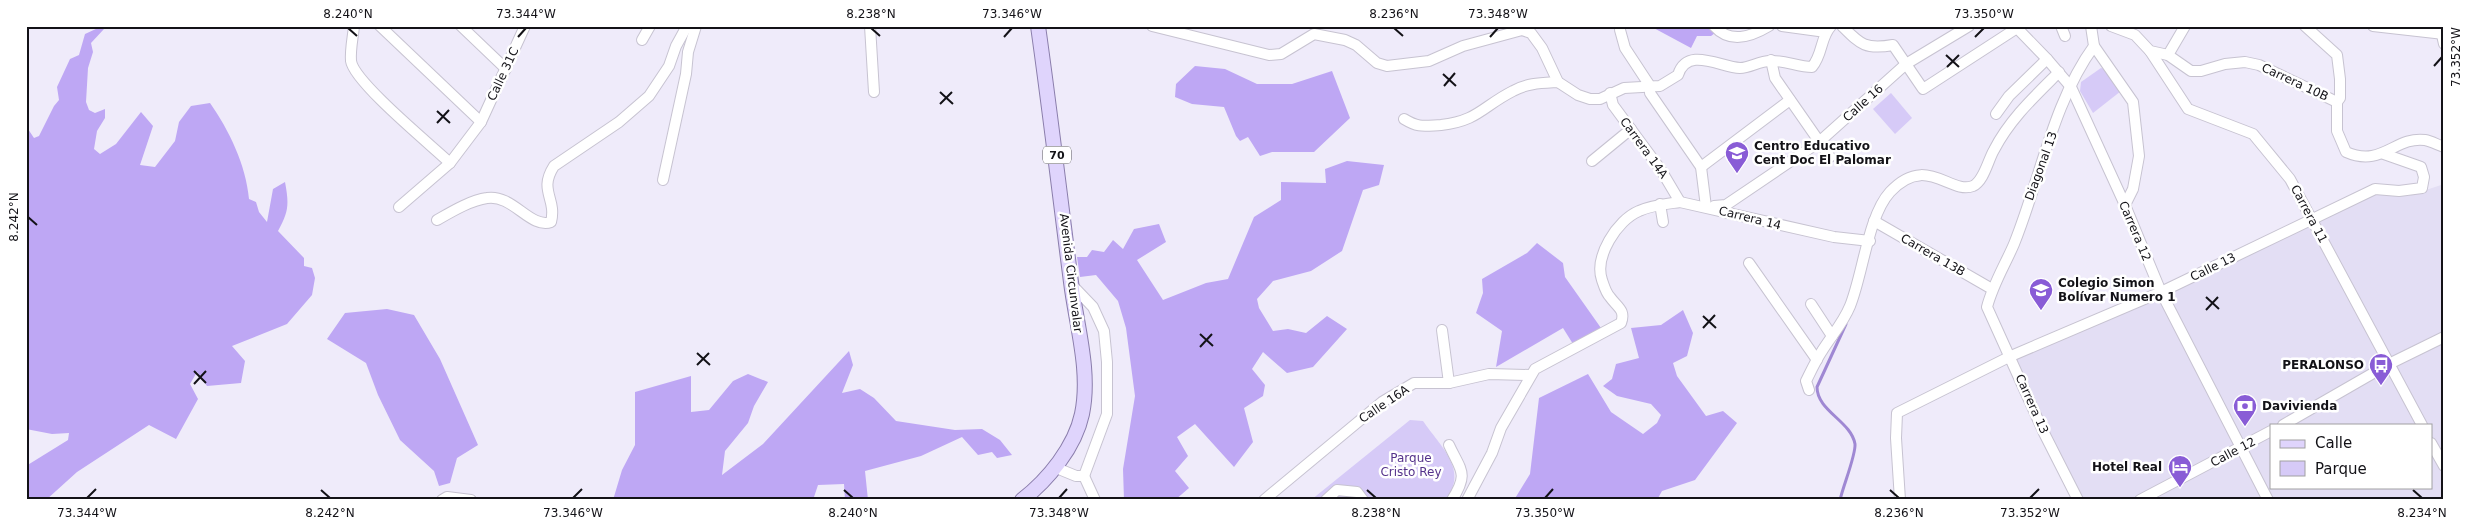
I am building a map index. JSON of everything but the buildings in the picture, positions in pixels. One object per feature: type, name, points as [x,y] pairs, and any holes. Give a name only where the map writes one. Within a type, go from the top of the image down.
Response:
[{"type":"main road","name":"Avenida Circunvalar","points":[[1022,500],[1054,467],[1076,432],[1084,398],[1080,346],[1056,148],[1038,26]]},
{"type":"street","points":[[354,26],[351,62],[355,71],[368,87],[450,163]]},
{"type":"street","points":[[380,26],[481,122]]},
{"type":"street","points":[[461,26],[506,69]]},
{"type":"street","name":"Calle 31C","points":[[399,207],[450,163],[481,122],[525,26]]},
{"type":"street","points":[[642,40],[650,26]]},
{"type":"street","points":[[437,220],[487,198],[504,199],[534,220],[545,224],[551,222],[553,216],[546,185],[548,176],[554,166],[619,122],[649,96],[669,66],[676,46],[687,26]]},
{"type":"street","points":[[663,180],[686,74],[688,52],[696,26]]},
{"type":"street","points":[[870,26],[874,92]]},
{"type":"street","points":[[1152,26],[1269,55],[1281,54],[1314,34],[1345,40],[1356,45],[1377,63],[1387,66],[1429,61],[1463,46],[1522,30],[1532,33],[1542,48],[1558,82],[1578,95],[1590,99],[1600,99],[1624,88],[1660,86],[1670,81],[1689,61],[1702,59],[1729,67],[1744,68],[1771,60],[1812,67],[1820,57],[1828,29],[1782,26]]},
{"type":"street","points":[[1714,26],[1731,37],[1743,38],[1769,26]]},
{"type":"street","points":[[1842,26],[1858,44],[1882,47],[1893,45],[1922,89],[2016,27]]},
{"type":"street","name":"Calle 16","points":[[1706,206],[1726,205],[1819,142],[1906,64],[1969,26]]},
{"type":"street","points":[[2061,26],[2066,36]]},
{"type":"street","points":[[2091,26],[2094,46],[2133,102],[2139,156],[2133,189],[2125,205]]},
{"type":"street","name":"Carrera 11","points":[[2111,26],[2135,36],[2150,51],[2188,109],[2253,134],[2260,140],[2290,179],[2421,424]]},
{"type":"street","points":[[2168,55],[2185,26]]},
{"type":"street","points":[[2305,26],[2338,55],[2340,98],[2337,102],[2337,131],[2346,152],[2363,158],[2384,154],[2403,143],[2424,140],[2444,147]]},
{"type":"street","points":[[2373,26],[2442,35]]},
{"type":"street","name":"Carrera 12","points":[[2016,27],[2071,87],[2125,205],[2161,292],[2243,448],[2268,500]]},
{"type":"street","name":"Carrera 14","points":[[1620,30],[1625,48],[1650,86],[1650,93],[1702,167],[1706,206],[1834,238],[1870,240]]},
{"type":"street","name":"Diagonal 13","points":[[1987,306],[1992,289],[2014,244],[2039,167],[2074,79],[2094,46]]},
{"type":"street","name":"Carrera 11","points":[[2150,51],[2168,55]]},
{"type":"street","name":"Carrera 10B","points":[[2168,55],[2191,71],[2201,71],[2245,62],[2259,65],[2337,102]]},
{"type":"street","points":[[1996,114],[2009,96],[2047,59]]},
{"type":"street","points":[[1771,60],[1775,78],[1830,157]]},
{"type":"street","points":[[1809,390],[1806,381],[1850,305],[1880,204],[1906,178],[1929,175],[1964,187],[1974,186],[1980,180],[1993,151],[2016,115],[2059,72]]},
{"type":"street","points":[[1404,119],[1418,127],[1462,122],[1513,90],[1532,84],[1558,82]]},
{"type":"street","name":"Carrera 14A","points":[[1610,93],[1613,105],[1661,170],[1680,202]]},
{"type":"street","points":[[1702,167],[1790,100]]},
{"type":"street","points":[[1592,161],[1630,129]]},
{"type":"street","name":"Calle 13","points":[[1900,500],[1896,438],[1897,413],[2011,356],[2161,292],[2311,218],[2375,189],[2399,192],[2422,188],[2424,170],[2384,154]]},
{"type":"street","points":[[1467,500],[1530,375],[1535,369],[1621,323],[1623,317],[1620,308],[1609,296],[1599,269],[1603,252],[1616,230],[1637,212],[1660,204],[1680,202],[1706,206]]},
{"type":"street","points":[[1660,204],[1663,222]]},
{"type":"street","name":"Carrera 13B","points":[[1874,221],[1992,289]]},
{"type":"street","points":[[1749,263],[1817,360]]},
{"type":"street","points":[[1071,284],[1093,307],[1104,331],[1107,362],[1107,414],[1084,476],[1095,500]]},
{"type":"street","points":[[1811,304],[1832,336]]},
{"type":"street","name":"Carrera 13","points":[[1987,306],[2044,433],[2078,500]]},
{"type":"street","points":[[1442,330],[1449,383]]},
{"type":"street","points":[[2285,424],[2389,364],[2444,337]]},
{"type":"street","name":"Calle 16A","points":[[1264,500],[1382,402],[1414,383],[1449,383],[1489,374],[1530,375]]},
{"type":"street","name":"Calle 12","points":[[2140,500],[2243,448],[2270,432]]},
{"type":"street","points":[[1449,445],[1464,476],[1462,484],[1452,500]]},
{"type":"street","points":[[2432,445],[2444,466]]},
{"type":"street","points":[[1054,467],[1076,476],[1084,476]]},
{"type":"street","points":[[1326,500],[1337,490],[1357,492],[1363,500]]},
{"type":"street","points":[[442,500],[447,497],[471,500]]},
{"type":"shaded area","points":[[1650,26],[1708,26],[1715,33],[1711,36],[1697,36],[1691,48]]},
{"type":"shaded area","points":[[98,28],[104,29],[91,43],[93,52],[88,68],[86,102],[89,110],[95,113],[105,109],[105,118],[97,131],[94,149],[100,154],[116,144],[141,112],[153,126],[140,165],[155,167],[175,141],[179,122],[191,106],[210,103],[236,148],[244,173],[249,199],[256,202],[259,212],[267,222],[273,189],[285,182],[287,207],[278,231],[304,258],[304,266],[312,268],[315,278],[312,295],[287,324],[232,346],[245,361],[241,383],[207,386],[197,372],[190,384],[198,399],[176,439],[149,425],[77,472],[46,500],[26,500],[26,466],[68,440],[69,433],[52,434],[26,429],[26,130],[28,129],[34,138],[39,136],[59,100],[57,87],[70,59],[79,55],[85,34]]},
{"type":"shaded area","points":[[1195,66],[1225,69],[1257,84],[1292,84],[1332,71],[1350,118],[1314,152],[1272,152],[1260,156],[1248,137],[1240,141],[1236,136],[1224,107],[1192,104],[1175,97],[1176,84]]},
{"type":"shaded area","points":[[1347,161],[1384,165],[1379,185],[1363,190],[1342,251],[1311,271],[1273,281],[1257,299],[1259,308],[1273,331],[1288,329],[1306,333],[1327,316],[1347,329],[1313,367],[1287,373],[1263,352],[1252,369],[1265,385],[1263,396],[1244,408],[1253,442],[1234,467],[1195,424],[1177,437],[1188,456],[1175,471],[1189,488],[1175,500],[1124,500],[1123,469],[1135,396],[1126,328],[1118,301],[1096,275],[1080,277],[1077,257],[1087,257],[1092,250],[1104,252],[1113,240],[1123,249],[1134,229],[1159,224],[1166,242],[1137,260],[1163,300],[1206,283],[1228,279],[1254,217],[1281,200],[1281,182],[1326,183],[1325,169]]},
{"type":"shaded area","points":[[2444,184],[2444,500],[2075,500],[2010,360],[2373,191],[2408,196]]},
{"type":"shaded area","points":[[1537,243],[1563,263],[1565,277],[1601,328],[1573,344],[1563,328],[1496,367],[1502,331],[1476,313],[1483,293],[1482,279],[1527,253]]},
{"type":"shaded area","points":[[387,309],[414,315],[440,359],[478,445],[457,458],[450,483],[439,486],[434,471],[400,440],[378,395],[366,363],[327,339],[345,313]]},
{"type":"shaded area","points":[[1683,310],[1693,333],[1687,356],[1673,363],[1677,376],[1706,416],[1723,411],[1737,423],[1695,480],[1662,491],[1657,500],[1514,500],[1530,474],[1539,398],[1588,374],[1611,412],[1643,434],[1657,423],[1661,415],[1651,404],[1617,396],[1603,386],[1612,379],[1616,364],[1639,358],[1631,328],[1661,325]]},
{"type":"shaded area","points":[[849,351],[853,365],[842,393],[860,389],[874,398],[896,421],[955,430],[982,429],[1000,440],[1012,455],[997,458],[992,452],[978,455],[962,437],[921,456],[865,471],[868,500],[845,500],[844,484],[818,485],[813,500],[613,500],[622,470],[635,445],[635,392],[691,376],[691,412],[709,410],[733,381],[748,374],[768,382],[754,406],[748,423],[725,451],[722,475],[763,444]]},
{"type":"green space","points":[[2101,68],[2104,69],[2121,91],[2093,113],[2080,91],[2081,82]]},
{"type":"green space","points":[[1891,93],[1912,118],[1895,134],[1873,109]]},
{"type":"green space","name":"Parque Cristo Rey","points":[[1410,420],[1423,421],[1450,459],[1454,469],[1454,479],[1452,489],[1445,500],[1311,500]]},
{"type":"waterway","points":[[1840,500],[1854,455],[1855,444],[1847,429],[1822,403],[1817,387],[1846,324]]},
{"type":"place","name":"Centro Educativo Cent Doc El Palomar","points":[[1737,174]]},
{"type":"place","name":"Colegio Simon Bolívar Numero 1","points":[[2041,311]]},
{"type":"place","name":"PERALONSO","points":[[2381,386]]},
{"type":"place","name":"Davivienda","points":[[2245,427]]},
{"type":"place","name":"Hotel Real","points":[[2180,488]]}]
